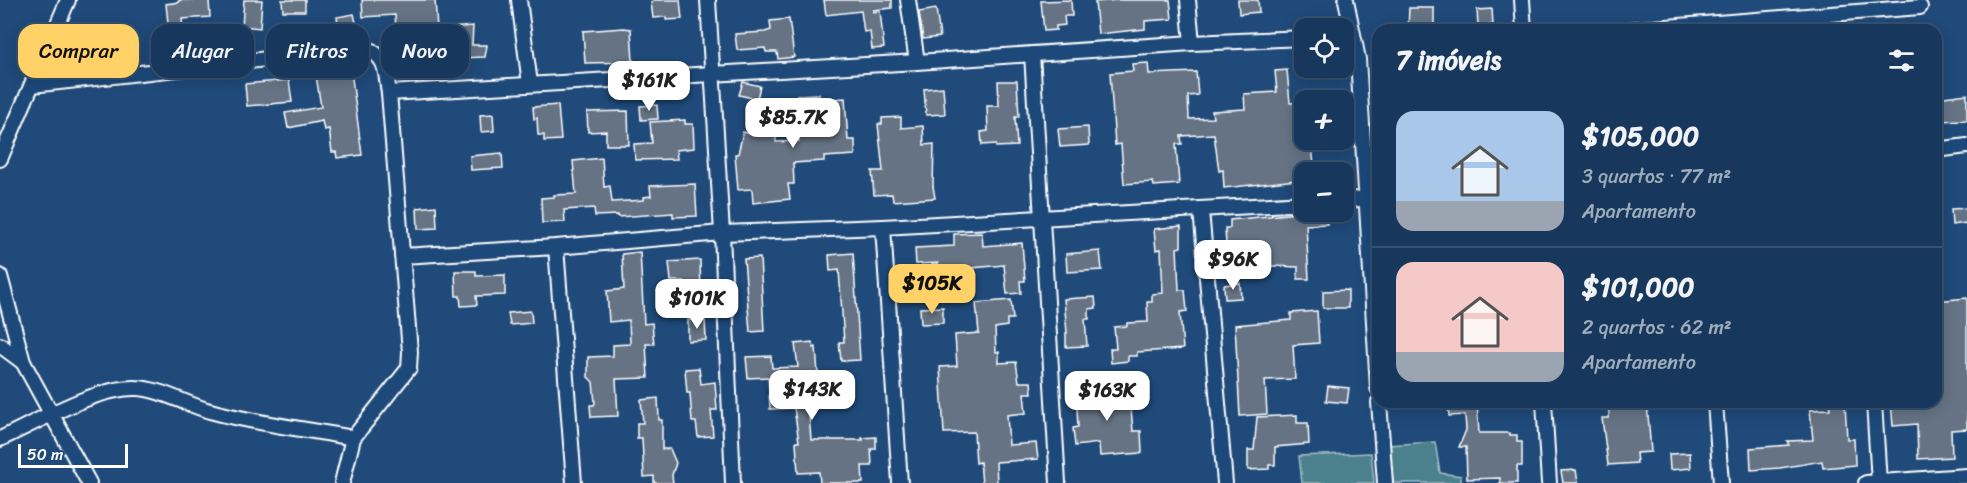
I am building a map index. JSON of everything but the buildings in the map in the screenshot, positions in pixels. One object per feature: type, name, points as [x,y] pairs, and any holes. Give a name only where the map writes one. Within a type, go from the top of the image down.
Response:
[{"type":"street","points":[[0,159],[68,0]]},
{"type":"street","points":[[519,0],[530,84]]},
{"type":"street","points":[[708,0],[722,234],[733,483]]},
{"type":"street","points":[[908,0],[917,62]]},
{"type":"street","points":[[1188,0],[1192,43]]},
{"type":"street","points":[[1346,0],[1347,18]]},
{"type":"street","points":[[1522,0],[1524,24]]},
{"type":"street","points":[[1704,24],[1920,7]]},
{"type":"street","points":[[389,93],[1294,38]]},
{"type":"street","points":[[32,85],[366,48],[378,54],[384,63],[389,93],[410,352],[409,368],[353,438],[342,483]]},
{"type":"street","points":[[1354,50],[1358,59],[1372,198],[1354,199]]},
{"type":"street","points":[[1032,54],[1058,483]]},
{"type":"street","points":[[1942,149],[1967,146]]},
{"type":"street","points":[[402,256],[722,234],[1294,204]]},
{"type":"street","points":[[1201,210],[1224,483]]},
{"type":"street","points":[[883,227],[900,483]]},
{"type":"street","points":[[556,247],[574,483]]},
{"type":"street","points":[[0,276],[22,362],[89,483]]},
{"type":"street","points":[[0,345],[22,362]]},
{"type":"street","points":[[0,439],[81,401],[116,390],[137,388],[208,411],[353,438]]},
{"type":"street","points":[[1379,408],[1385,483]]},
{"type":"street","points":[[1544,408],[1549,483]]},
{"type":"street","points":[[1715,408],[1721,483]]},
{"type":"street","points":[[1874,408],[1874,483],[1967,476]]},
{"type":"green space","points":[[1435,442],[1440,473],[1461,476],[1461,483],[1392,483],[1387,445]]},
{"type":"green space","points":[[1371,453],[1374,483],[1302,483],[1299,456]]}]
